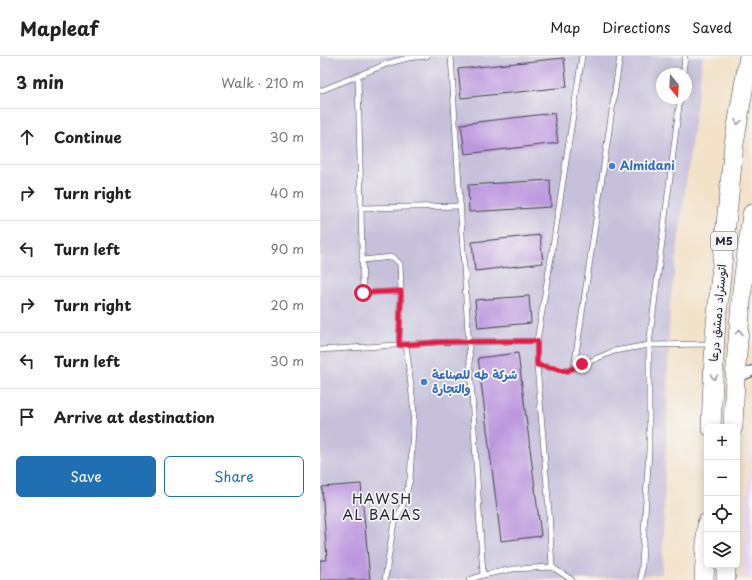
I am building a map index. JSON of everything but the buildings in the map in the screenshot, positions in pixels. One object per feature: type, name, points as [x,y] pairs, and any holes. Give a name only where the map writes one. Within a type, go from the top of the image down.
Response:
[{"type":"highway","name":"اتوستراد دمشق درعا","points":[[711,424],[715,344],[734,144],[749,56]]},
{"type":"highway","name":"اتوستراد دمشق درعا","points":[[734,424],[744,374],[742,290],[752,214]]},
{"type":"highway","points":[[704,580],[707,532]]},
{"type":"highway","points":[[726,568],[726,580]]},
{"type":"lane","points":[[320,91],[396,61],[426,56]]},
{"type":"lane","points":[[451,56],[483,575]]},
{"type":"lane","points":[[552,567],[537,365],[537,341],[582,56]]},
{"type":"lane","points":[[574,368],[620,56]]},
{"type":"lane","points":[[683,68],[685,56]]},
{"type":"lane","points":[[358,76],[363,293],[401,291]]},
{"type":"lane","points":[[641,580],[649,450],[649,345],[679,104]]},
{"type":"lane","points":[[361,208],[460,206]]},
{"type":"lane","points":[[362,260],[393,257],[400,264],[401,291],[399,345]]},
{"type":"lane","points":[[320,350],[406,344],[537,341]]},
{"type":"lane","points":[[385,580],[393,528],[404,502],[410,479],[414,412],[406,344]]},
{"type":"lane","points":[[537,365],[567,371],[614,350],[649,345],[715,344]]},
{"type":"lane","points":[[469,580],[483,575],[513,569],[552,567],[572,580]]},
{"type":"shaded area","points":[[320,56],[703,56],[670,305],[662,574],[572,580],[320,580]]},
{"type":"shaded area","points":[[752,433],[752,578],[742,578]]},
{"type":"place","name":"Almidani","points":[[612,166]]},
{"type":"place","name":"شركة طه للصناعة والتجارة","points":[[424,382]]},
{"type":"district","name":"HAWSH AL BALAS","points":[[382,508]]},
{"type":"route","points":[[363,293],[401,291],[399,345],[441,342],[537,341],[537,365],[567,371],[582,364]]}]
